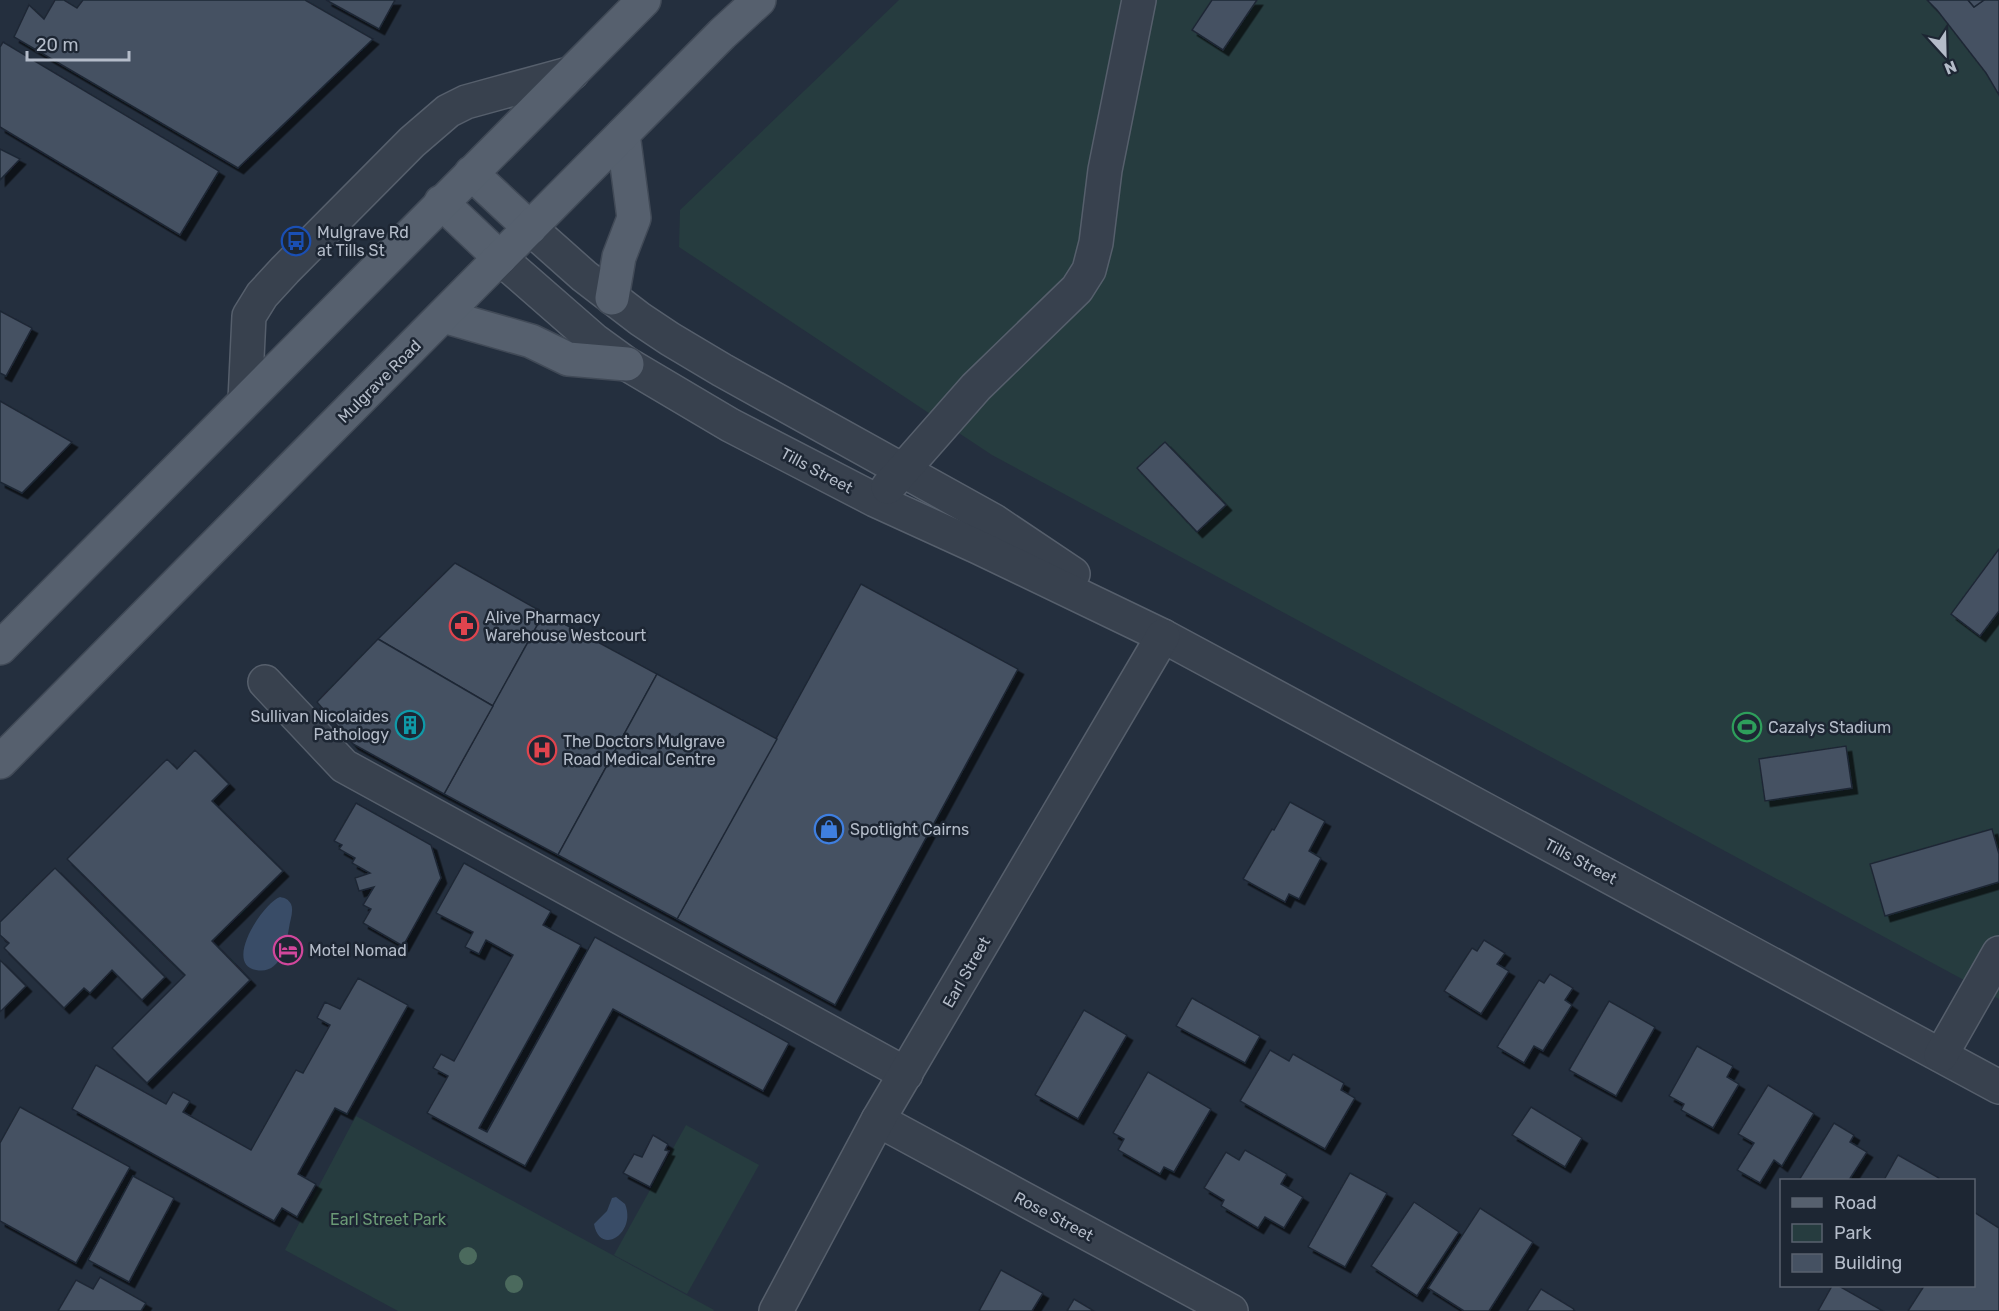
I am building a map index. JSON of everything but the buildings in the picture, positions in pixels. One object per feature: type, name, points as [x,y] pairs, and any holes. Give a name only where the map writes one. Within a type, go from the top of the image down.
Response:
[{"type":"main road","points":[[0,648],[644,0]]},
{"type":"main road","name":"Mulgrave Road","points":[[0,762],[759,0]]},
{"type":"main road","points":[[612,298],[620,257],[634,218],[623,134]]},
{"type":"main road","points":[[471,173],[530,228]]},
{"type":"main road","points":[[441,202],[500,258]]},
{"type":"main road","points":[[443,316],[531,342],[568,359],[627,364]]},
{"type":"street","points":[[875,500],[976,387],[1077,289],[1089,270],[1096,243],[1105,170],[1139,0]]},
{"type":"street","points":[[245,400],[249,316],[262,296],[285,270],[395,159],[431,124],[448,111],[466,102],[572,73]]},
{"type":"street","name":"Tills Street","points":[[530,228],[584,276],[670,339],[994,521],[1163,636]]},
{"type":"street","name":"Tills Street","points":[[500,258],[594,340],[627,364],[730,425],[875,500],[1163,636],[1999,1087]]},
{"type":"street","name":"Earl Street","points":[[776,1311],[878,1120],[1163,636]]},
{"type":"street","points":[[265,682],[344,766],[906,1074]]},
{"type":"street","points":[[1941,1054],[1999,953]]},
{"type":"street","name":"Rose Street","points":[[878,1120],[1231,1311]]},
{"type":"green space","name":"Cazalys Stadium","points":[[899,0],[1999,0],[1999,999],[992,455],[679,247],[680,210]]},
{"type":"green space","name":"Earl Street Park","points":[[356,1116],[714,1310],[398,1311],[285,1250]]},
{"type":"green space","points":[[686,1125],[759,1165],[687,1294],[614,1255]]},
{"type":"water","points":[[280,897],[289,901],[292,910],[284,950],[277,963],[271,968],[256,970],[247,965],[243,957],[249,933],[264,910]]},
{"type":"water","points":[[616,1197],[625,1204],[626,1224],[616,1237],[610,1240],[603,1239],[594,1224],[607,1211],[612,1198]]},
{"type":"place","name":"Mulgrave Rd at Tills St","points":[[296,241]]},
{"type":"place","name":"Alive Pharmacy Warehouse Westcourt","points":[[464,626]]},
{"type":"place","name":"Sullivan Nicolaides Pathology","points":[[410,725]]},
{"type":"place","name":"Cazalys Stadium","points":[[1747,727]]},
{"type":"place","name":"The Doctors Mulgrave Road Medical Centre","points":[[542,750]]},
{"type":"place","name":"Spotlight Cairns","points":[[829,829]]},
{"type":"place","name":"Motel Nomad","points":[[288,950]]}]
